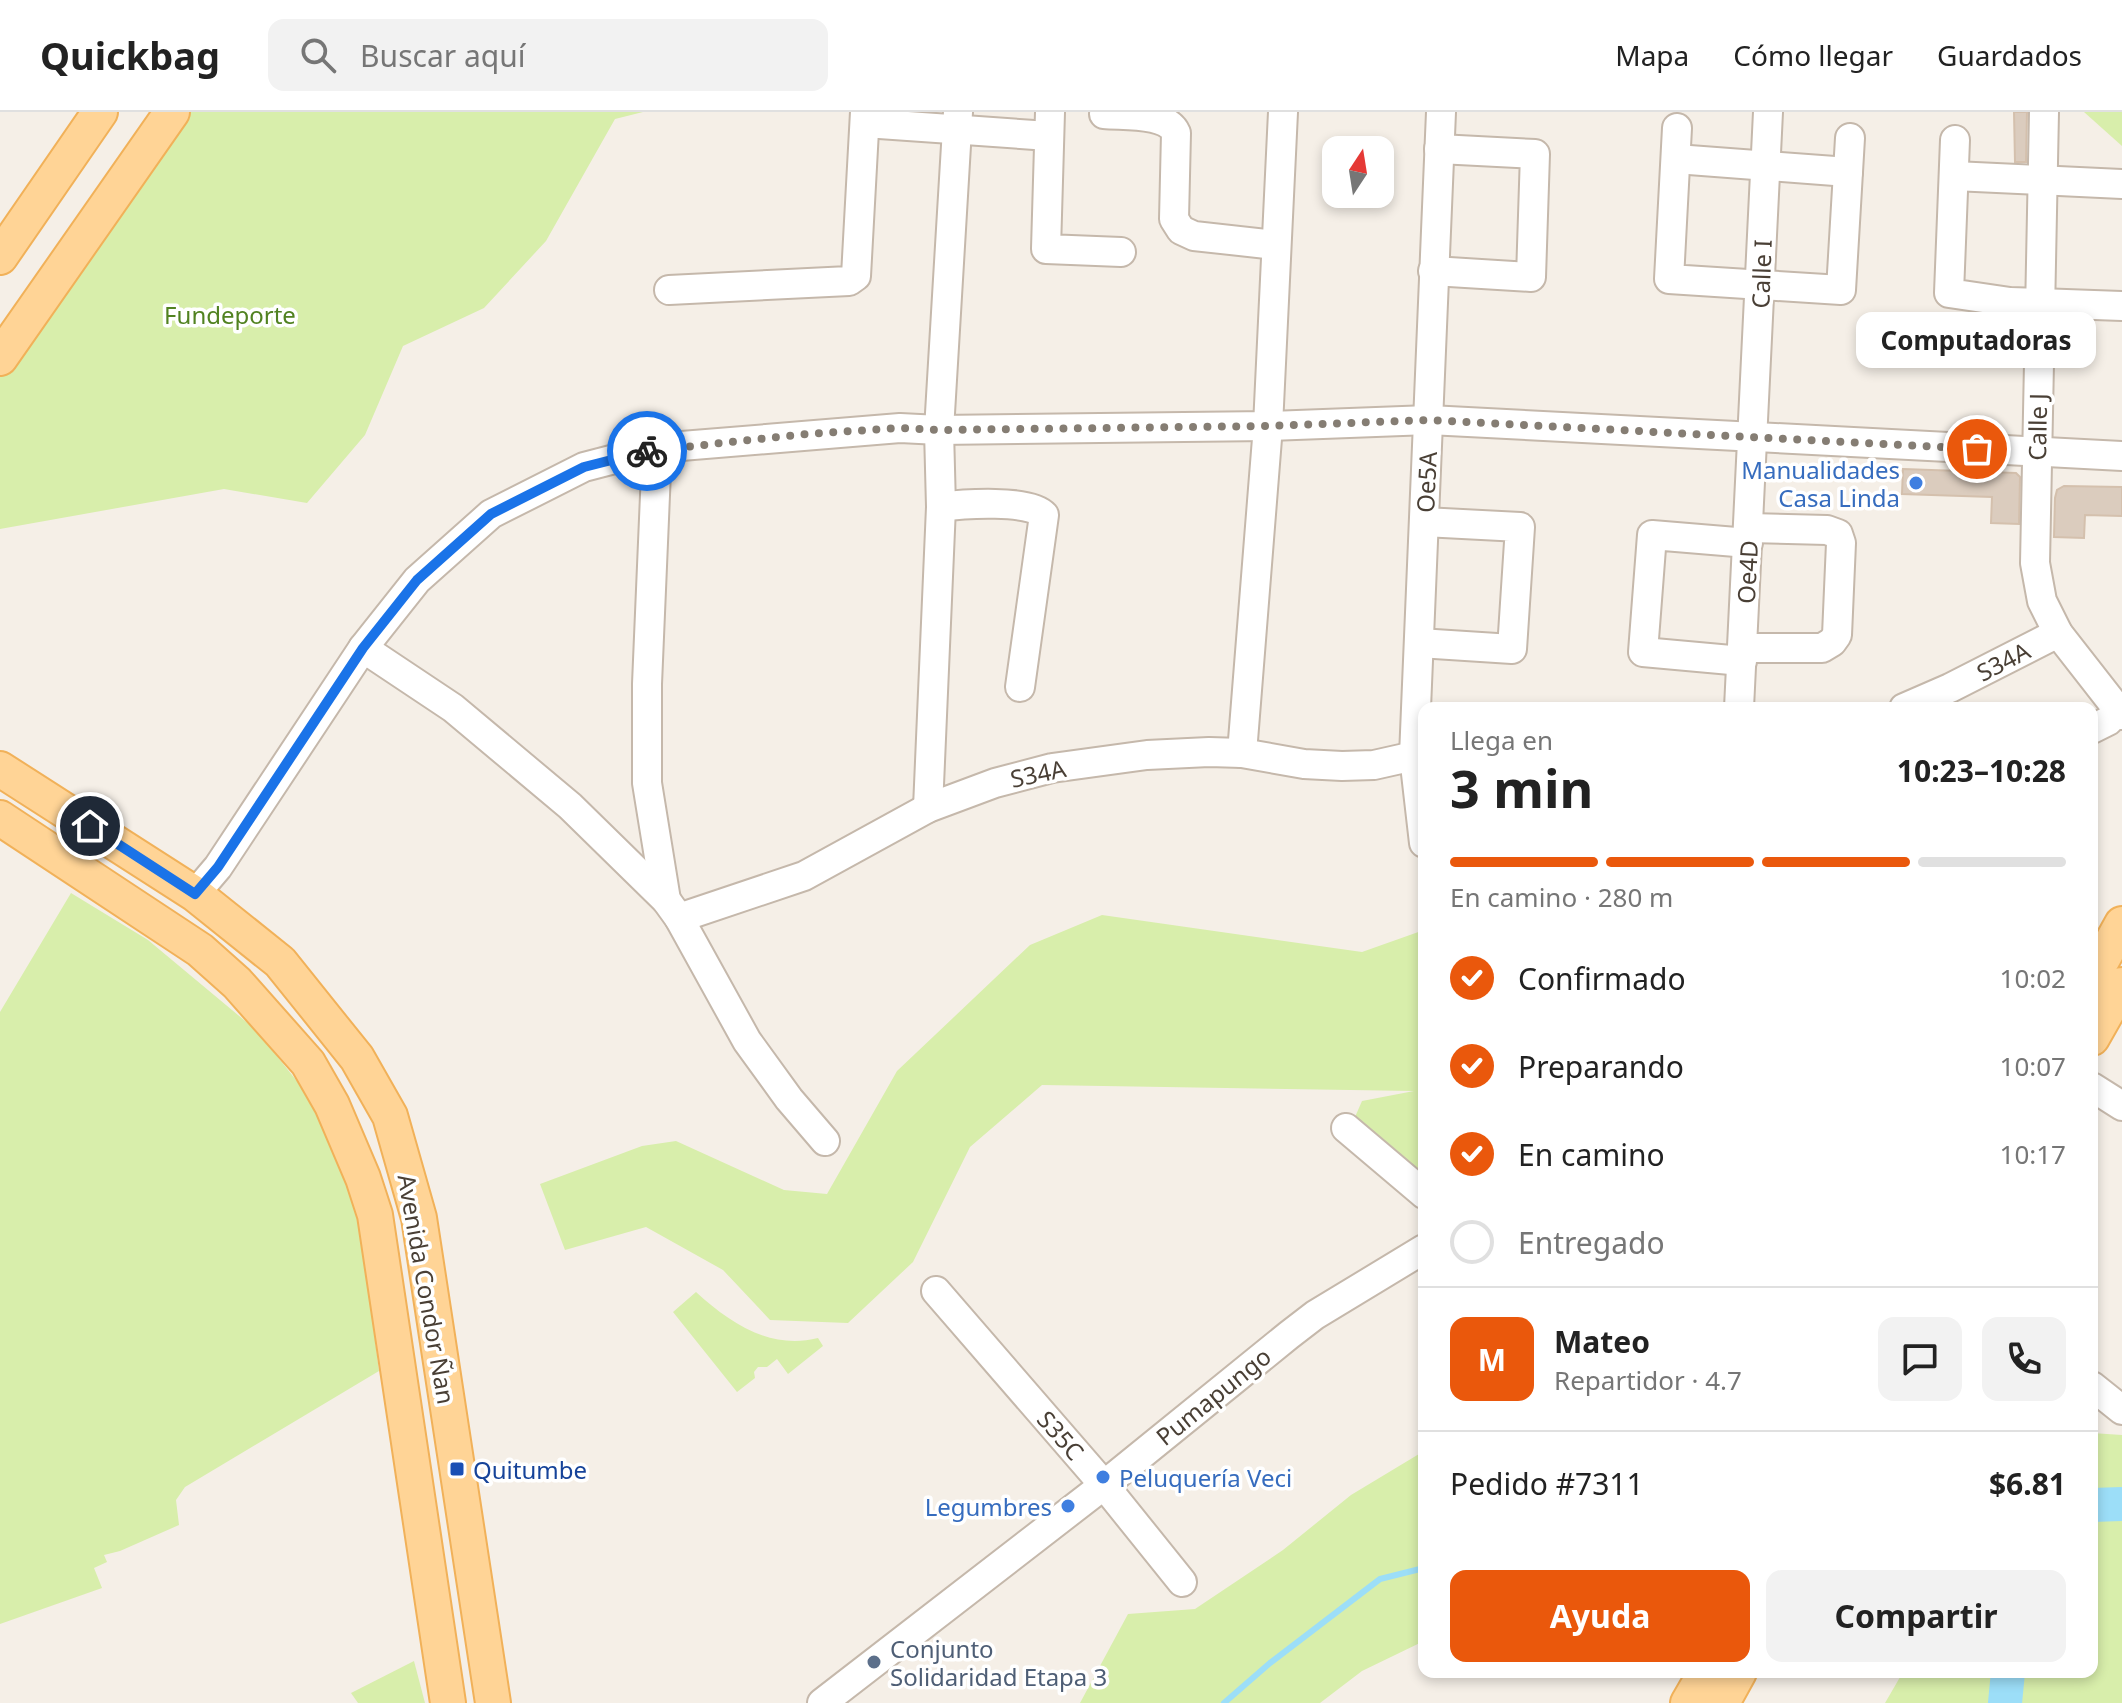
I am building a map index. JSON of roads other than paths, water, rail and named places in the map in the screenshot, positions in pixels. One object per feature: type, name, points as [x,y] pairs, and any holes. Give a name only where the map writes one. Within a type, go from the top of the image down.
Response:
[{"type":"main road","points":[[0,257],[100,112]]},
{"type":"main road","points":[[0,358],[172,112]]},
{"type":"main road","name":"Avenida Condor Ñan","points":[[0,769],[195,894],[280,962],[357,1058],[390,1116],[419,1218],[493,1703]]},
{"type":"main road","name":"Avenida Condor Ñan","points":[[0,818],[200,950],[237,983],[308,1063],[332,1105],[375,1215],[448,1703]]},
{"type":"main road","points":[[2098,967],[2122,924]]},
{"type":"main road","points":[[2098,1027],[2122,985]]},
{"type":"main road","points":[[1688,1703],[1703,1678]]},
{"type":"main road","points":[[1722,1703],[1736,1678]]},
{"type":"street","points":[[1242,753],[1268,426],[1283,112]]},
{"type":"street","name":"Oe5A","points":[[1419,702],[1441,112]]},
{"type":"street","name":"Calle I","points":[[1754,437],[1768,112]]},
{"type":"street","name":"Calle J","points":[[2044,112],[2035,563],[2042,601],[2058,633],[2120,713]]},
{"type":"street","points":[[1104,114],[1161,119],[1174,128],[1174,219],[1181,230],[1194,236],[1276,245]]},
{"type":"street","points":[[669,290],[849,281],[856,276],[865,117],[1050,124],[1046,249],[1121,252]]},
{"type":"street","points":[[928,808],[941,507],[939,430],[957,120]]},
{"type":"street","points":[[1677,128],[1669,279],[1761,286],[1841,290],[1850,138]]},
{"type":"street","points":[[1955,140],[1949,293],[2010,302],[2122,306]]},
{"type":"street","points":[[1433,271],[1531,277],[1535,154],[1439,149]]},
{"type":"street","points":[[1676,159],[1848,172]]},
{"type":"street","points":[[1954,176],[2122,184]]},
{"type":"street","points":[[195,894],[218,867],[363,648],[417,580],[491,514],[584,467],[657,448],[900,428],[1268,426],[1429,420],[2122,456]]},
{"type":"street","name":"Oe4D","points":[[1739,702],[1754,437]]},
{"type":"street","points":[[657,448],[647,684],[647,783],[672,909]]},
{"type":"street","points":[[941,507],[1022,506],[1039,509],[1044,515],[1020,687]]},
{"type":"street","points":[[1419,643],[1512,649],[1520,527],[1424,522]]},
{"type":"street","points":[[1827,530],[1838,534],[1841,543],[1837,635],[1832,642],[1822,648],[1742,655],[1643,652],[1652,535],[1749,536],[1827,530]]},
{"type":"street","name":"S34A","points":[[1918,702],[2058,633]]},
{"type":"street","points":[[363,648],[453,708],[570,806],[672,909],[747,1041],[789,1099],[825,1141]]},
{"type":"street","points":[[2098,726],[2120,713]]},
{"type":"street","name":"S34A","points":[[672,909],[804,876],[928,808],[995,783],[1052,768],[1147,755],[1242,753],[1304,764],[1342,766],[1374,765],[1418,756]]},
{"type":"street","points":[[2098,1091],[2122,1106]]},
{"type":"street","points":[[1346,1128],[1418,1189]]},
{"type":"street","name":"Pumapungo","points":[[822,1703],[1104,1485],[1315,1315],[1418,1253]]},
{"type":"street","name":"S35C","points":[[936,1291],[1104,1485],[1182,1582]]},
{"type":"street","points":[[2098,1391],[2122,1410]]},
{"type":"waterway","points":[[2098,1505],[2122,1504]]},
{"type":"waterway","points":[[1224,1703],[1270,1663],[1380,1579],[1418,1570]]},
{"type":"waterway","points":[[2005,1703],[2007,1678]]},
{"type":"place","name":"Computadoras","points":[[1977,449]]},
{"type":"place","name":"Manualidades Casa Linda","points":[[1916,483]]},
{"type":"place","name":"Quitumbe","points":[[457,1469]]},
{"type":"place","name":"Peluquería Veci","points":[[1103,1477]]},
{"type":"place","name":"Legumbres","points":[[1068,1506]]},
{"type":"place","name":"Conjunto Solidaridad Etapa 3","points":[[874,1662]]},
{"type":"park label","name":"Fundeporte","points":[[230,314]]}]
